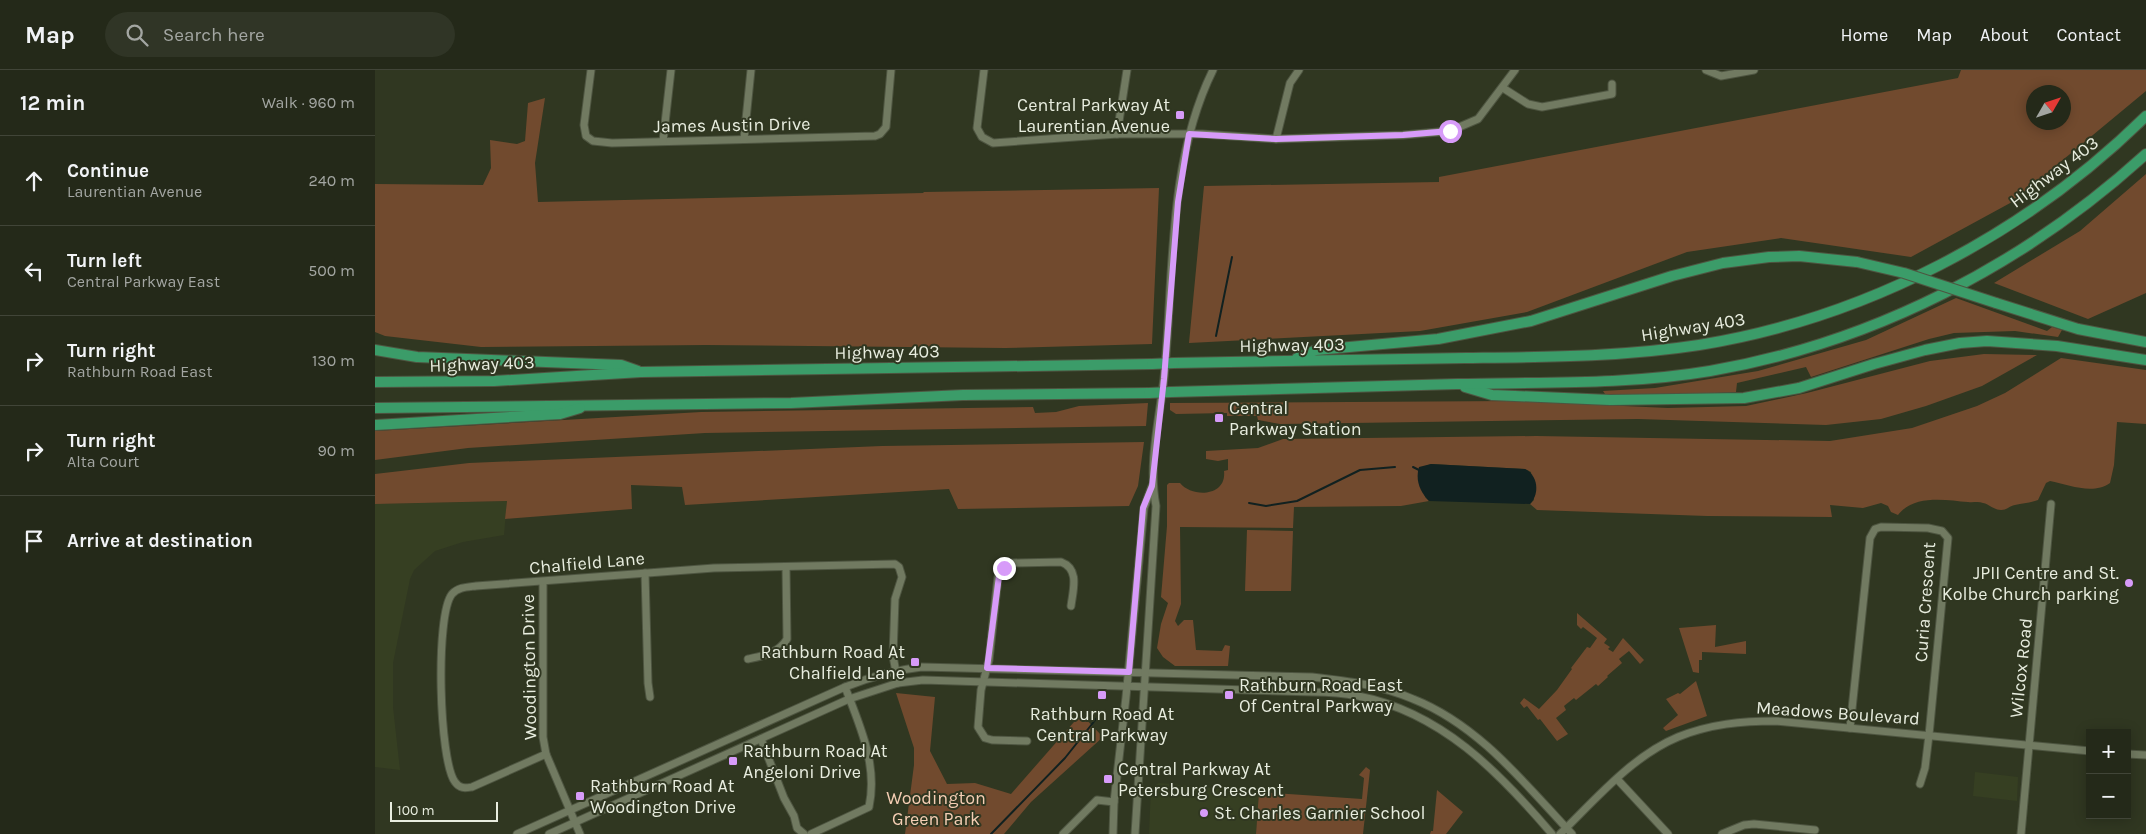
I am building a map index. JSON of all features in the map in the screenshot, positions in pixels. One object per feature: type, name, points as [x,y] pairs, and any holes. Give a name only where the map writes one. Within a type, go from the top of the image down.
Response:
[{"type":"highway","name":"Highway 403","points":[[375,382],[493,381],[641,372],[1523,357],[1627,353],[1701,344],[1771,330],[1839,308],[1889,289],[1971,248],[2023,217],[2060,190],[2109,151],[2146,116]]},
{"type":"highway","points":[[375,408],[791,403],[963,396],[1623,379],[1710,371],[1779,355],[1853,333],[1927,302],[2015,255],[2072,215],[2146,154]]},
{"type":"highway","points":[[1290,361],[1316,350],[1438,338],[1531,321],[1672,276],[1723,263],[1799,256],[1857,262],[1904,272],[1996,304],[2078,328],[2146,342]]},
{"type":"highway","points":[[1454,384],[1492,395],[1632,401],[1744,398],[1799,388],[1925,350],[1960,342],[1987,341],[2057,346],[2146,360]]},
{"type":"highway","points":[[375,350],[417,357],[621,365],[641,372]]},
{"type":"highway","points":[[375,425],[560,414],[596,404]]},
{"type":"street","name":"James Austin Drive","points":[[591,70],[584,125],[586,136],[593,142],[612,143],[875,136],[880,134],[885,127],[891,70]]},
{"type":"street","points":[[663,141],[671,70]]},
{"type":"street","points":[[744,139],[751,70]]},
{"type":"street","points":[[983,70],[977,128],[981,137],[993,143],[1117,134],[1189,134],[1276,139],[1403,135],[1450,131],[1478,119],[1515,70]]},
{"type":"street","points":[[1117,134],[1127,70]]},
{"type":"street","points":[[1113,834],[1114,802],[1129,672],[1143,508],[1152,486],[1164,379],[1178,202],[1189,134],[1213,70]]},
{"type":"street","points":[[1276,139],[1290,83],[1299,70]]},
{"type":"street","points":[[1706,70],[1721,76],[1753,70]]},
{"type":"street","points":[[1503,88],[1528,104],[1542,107],[1612,94],[1612,84]]},
{"type":"street","points":[[1135,834],[1156,506],[1152,486]]},
{"type":"street","name":"Wilcox Road","points":[[2021,834],[2051,504]]},
{"type":"street","name":"Curia Crescent","points":[[1850,728],[1869,538],[1875,530],[1881,527],[1928,528],[1942,531],[1948,538],[1929,736]]},
{"type":"street","points":[[1027,742],[985,738],[978,727],[999,576],[1010,564],[1061,562],[1068,565],[1073,571],[1071,606]]},
{"type":"street","name":"Chalfield Lane","points":[[546,754],[472,787],[459,786],[453,780],[447,758],[440,701],[441,651],[450,596],[461,588],[714,568],[889,563],[899,567],[902,576],[895,599],[893,656],[898,683]]},
{"type":"street","points":[[748,659],[767,655],[778,650],[787,639],[786,567]]},
{"type":"street","points":[[645,573],[650,697]]},
{"type":"street","name":"Woodington Drive","points":[[543,582],[543,737],[546,754],[580,834]]},
{"type":"street","points":[[517,834],[845,687],[895,670],[922,667],[1322,678],[1360,683],[1414,699],[1441,712],[1484,744],[1519,777],[1572,834]]},
{"type":"street","points":[[549,834],[849,699],[898,683],[923,680],[1341,693],[1359,696],[1411,713],[1455,737],[1480,757],[1552,834]]},
{"type":"street","points":[[811,834],[869,807],[872,793],[869,750],[845,687]]},
{"type":"street","name":"Meadows Boulevard","points":[[1560,834],[1617,779],[1644,757],[1677,738],[1735,722],[1776,721],[2086,750]]},
{"type":"street","points":[[1920,784],[1925,768],[1929,736]]},
{"type":"street","points":[[761,739],[784,798],[794,816],[797,828],[804,834]]},
{"type":"street","points":[[2131,754],[2146,756]]},
{"type":"street","points":[[1617,779],[1668,834]]},
{"type":"street","points":[[1063,834],[1097,800],[1114,802]]},
{"type":"street","points":[[1722,834],[1744,825],[1754,824],[1815,830]]},
{"type":"shaded area","points":[[1431,464],[1525,469],[1535,480],[1535,495],[1530,504],[1429,501],[1421,490],[1418,472],[1419,467]]},
{"type":"shaded area","points":[[507,501],[504,535],[463,542],[435,551],[414,570],[410,579],[393,663],[393,707],[400,770],[375,767],[375,504]]},
{"type":"shaded area","points":[[1975,772],[2018,777],[2017,801],[1973,796]]},
{"type":"shaded area","name":"St. Charles Garnier School","points":[[1159,783],[1259,792],[1256,834],[1149,834],[1151,788]]},
{"type":"green space","points":[[1961,70],[2146,70],[2146,91],[2012,202],[1911,257],[1781,238],[1687,252],[1527,312],[1420,331],[1189,343],[1204,186],[1439,182],[1439,177],[1958,78]]},
{"type":"green space","points":[[545,98],[535,163],[538,202],[1159,188],[1152,344],[1005,348],[706,345],[481,347],[385,336],[375,332],[375,184],[483,185],[491,168],[490,140],[517,144],[525,141],[528,103]]},
{"type":"green space","points":[[2146,174],[2146,293],[2088,319],[1994,283],[2080,231]]},
{"type":"green space","points":[[1956,298],[2047,331],[2052,327],[2062,330],[2058,337],[2015,331],[1954,333],[1929,339],[1811,377],[1806,367],[1737,383],[1736,392],[1605,394],[1603,391],[1655,388],[1758,371],[1866,340]]},
{"type":"green space","points":[[1984,354],[2037,355],[1982,386],[1926,406],[1881,419],[1826,425],[1638,419],[1280,424],[1258,420],[1257,416],[1227,416],[1227,413],[1176,414],[1170,410],[1170,403],[1512,401],[1668,408],[1746,406],[1807,393],[1930,361]]},
{"type":"green space","points":[[2061,358],[2146,370],[2146,424],[2117,422],[2114,465],[2110,483],[2103,487],[2089,489],[2050,481],[2046,483],[2038,500],[2001,510],[1979,502],[1931,500],[1913,504],[1905,508],[1898,515],[1891,512],[1888,506],[1881,503],[1863,508],[1830,505],[1832,517],[1707,516],[1537,510],[1530,504],[1534,500],[1531,472],[1525,469],[1431,464],[1423,467],[1425,497],[1429,501],[1401,506],[1294,507],[1293,528],[1180,527],[1181,604],[1175,621],[1178,626],[1184,620],[1193,620],[1196,650],[1222,651],[1225,645],[1230,646],[1228,666],[1175,666],[1163,657],[1157,648],[1161,624],[1168,603],[1161,597],[1167,526],[1167,485],[1169,483],[1180,483],[1185,488],[1200,493],[1215,490],[1220,486],[1224,471],[1228,470],[1228,459],[1218,461],[1206,459],[1206,451],[1258,448],[1283,439],[1536,436],[1830,441],[1912,428],[1977,406],[2005,393]]},
{"type":"green space","points":[[1148,403],[1146,426],[705,433],[468,448],[375,460],[375,431],[701,412],[1033,407],[1035,413],[1056,412],[1079,406]]},
{"type":"green space","points":[[1144,442],[1138,486],[1129,506],[958,509],[949,489],[685,505],[682,487],[631,485],[632,509],[505,519],[507,501],[375,504],[375,474],[469,463],[882,446]]},
{"type":"green space","points":[[1247,530],[1293,531],[1291,591],[1245,591]]},
{"type":"green space","points":[[1577,613],[1607,639],[1604,643],[1610,647],[1608,649],[1613,652],[1623,638],[1644,660],[1640,664],[1629,651],[1619,659],[1622,663],[1598,686],[1596,684],[1576,700],[1574,698],[1564,706],[1566,710],[1556,718],[1568,734],[1557,741],[1540,719],[1538,720],[1527,706],[1524,708],[1520,703],[1524,698],[1539,709],[1557,690],[1587,647],[1590,648],[1597,638],[1583,627],[1581,629],[1577,625]]},
{"type":"green space","points":[[1716,625],[1715,647],[1746,641],[1746,654],[1702,652],[1702,660],[1699,660],[1699,673],[1693,672],[1679,628]]},
{"type":"green space","points":[[1696,681],[1707,716],[1666,731],[1663,728],[1678,715],[1666,699],[1678,693],[1680,694]]},
{"type":"green space","name":"Woodington Green Park","points":[[896,693],[935,697],[930,751],[947,784],[975,783],[1011,794],[1081,714],[1103,737],[1031,802],[1004,834],[905,834],[914,765],[914,748]]},
{"type":"green space","points":[[1366,767],[1370,770],[1363,834],[1256,834],[1259,792],[1362,799],[1364,778],[1359,775]]},
{"type":"green space","points":[[1437,790],[1463,812],[1446,834],[1430,834],[1433,831]]},
{"type":"waterway","points":[[1216,336],[1232,257]]},
{"type":"waterway","points":[[1249,503],[1266,506],[1297,501],[1360,470],[1395,467]]},
{"type":"waterway","points":[[1413,467],[1419,470]]},
{"type":"waterway","points":[[991,834],[1065,758],[1100,714]]},
{"type":"place","name":"Central Parkway At Laurentian Avenue","points":[[1180,115]]},
{"type":"place","name":"Central Parkway Station","points":[[1219,418]]},
{"type":"place","name":"JPII Centre and St. Kolbe Church parking","points":[[2129,583]]},
{"type":"place","name":"Rathburn Road At Chalfield Lane","points":[[915,662]]},
{"type":"place","name":"Rathburn Road At Central Parkway","points":[[1102,695]]},
{"type":"place","name":"Rathburn Road East Of Central Parkway","points":[[1229,695]]},
{"type":"place","name":"Rathburn Road At Angeloni Drive","points":[[733,761]]},
{"type":"place","name":"Central Parkway At Petersburg Crescent","points":[[1108,779]]},
{"type":"place","name":"Rathburn Road At Woodington Drive","points":[[580,796]]},
{"type":"place","name":"St. Charles Garnier School","points":[[1204,813]]},
{"type":"route","points":[[1004,568],[999,576],[987,668],[1129,672],[1143,508],[1152,486],[1164,379],[1178,202],[1186,142],[1189,134],[1276,139],[1403,135],[1450,131]]}]
